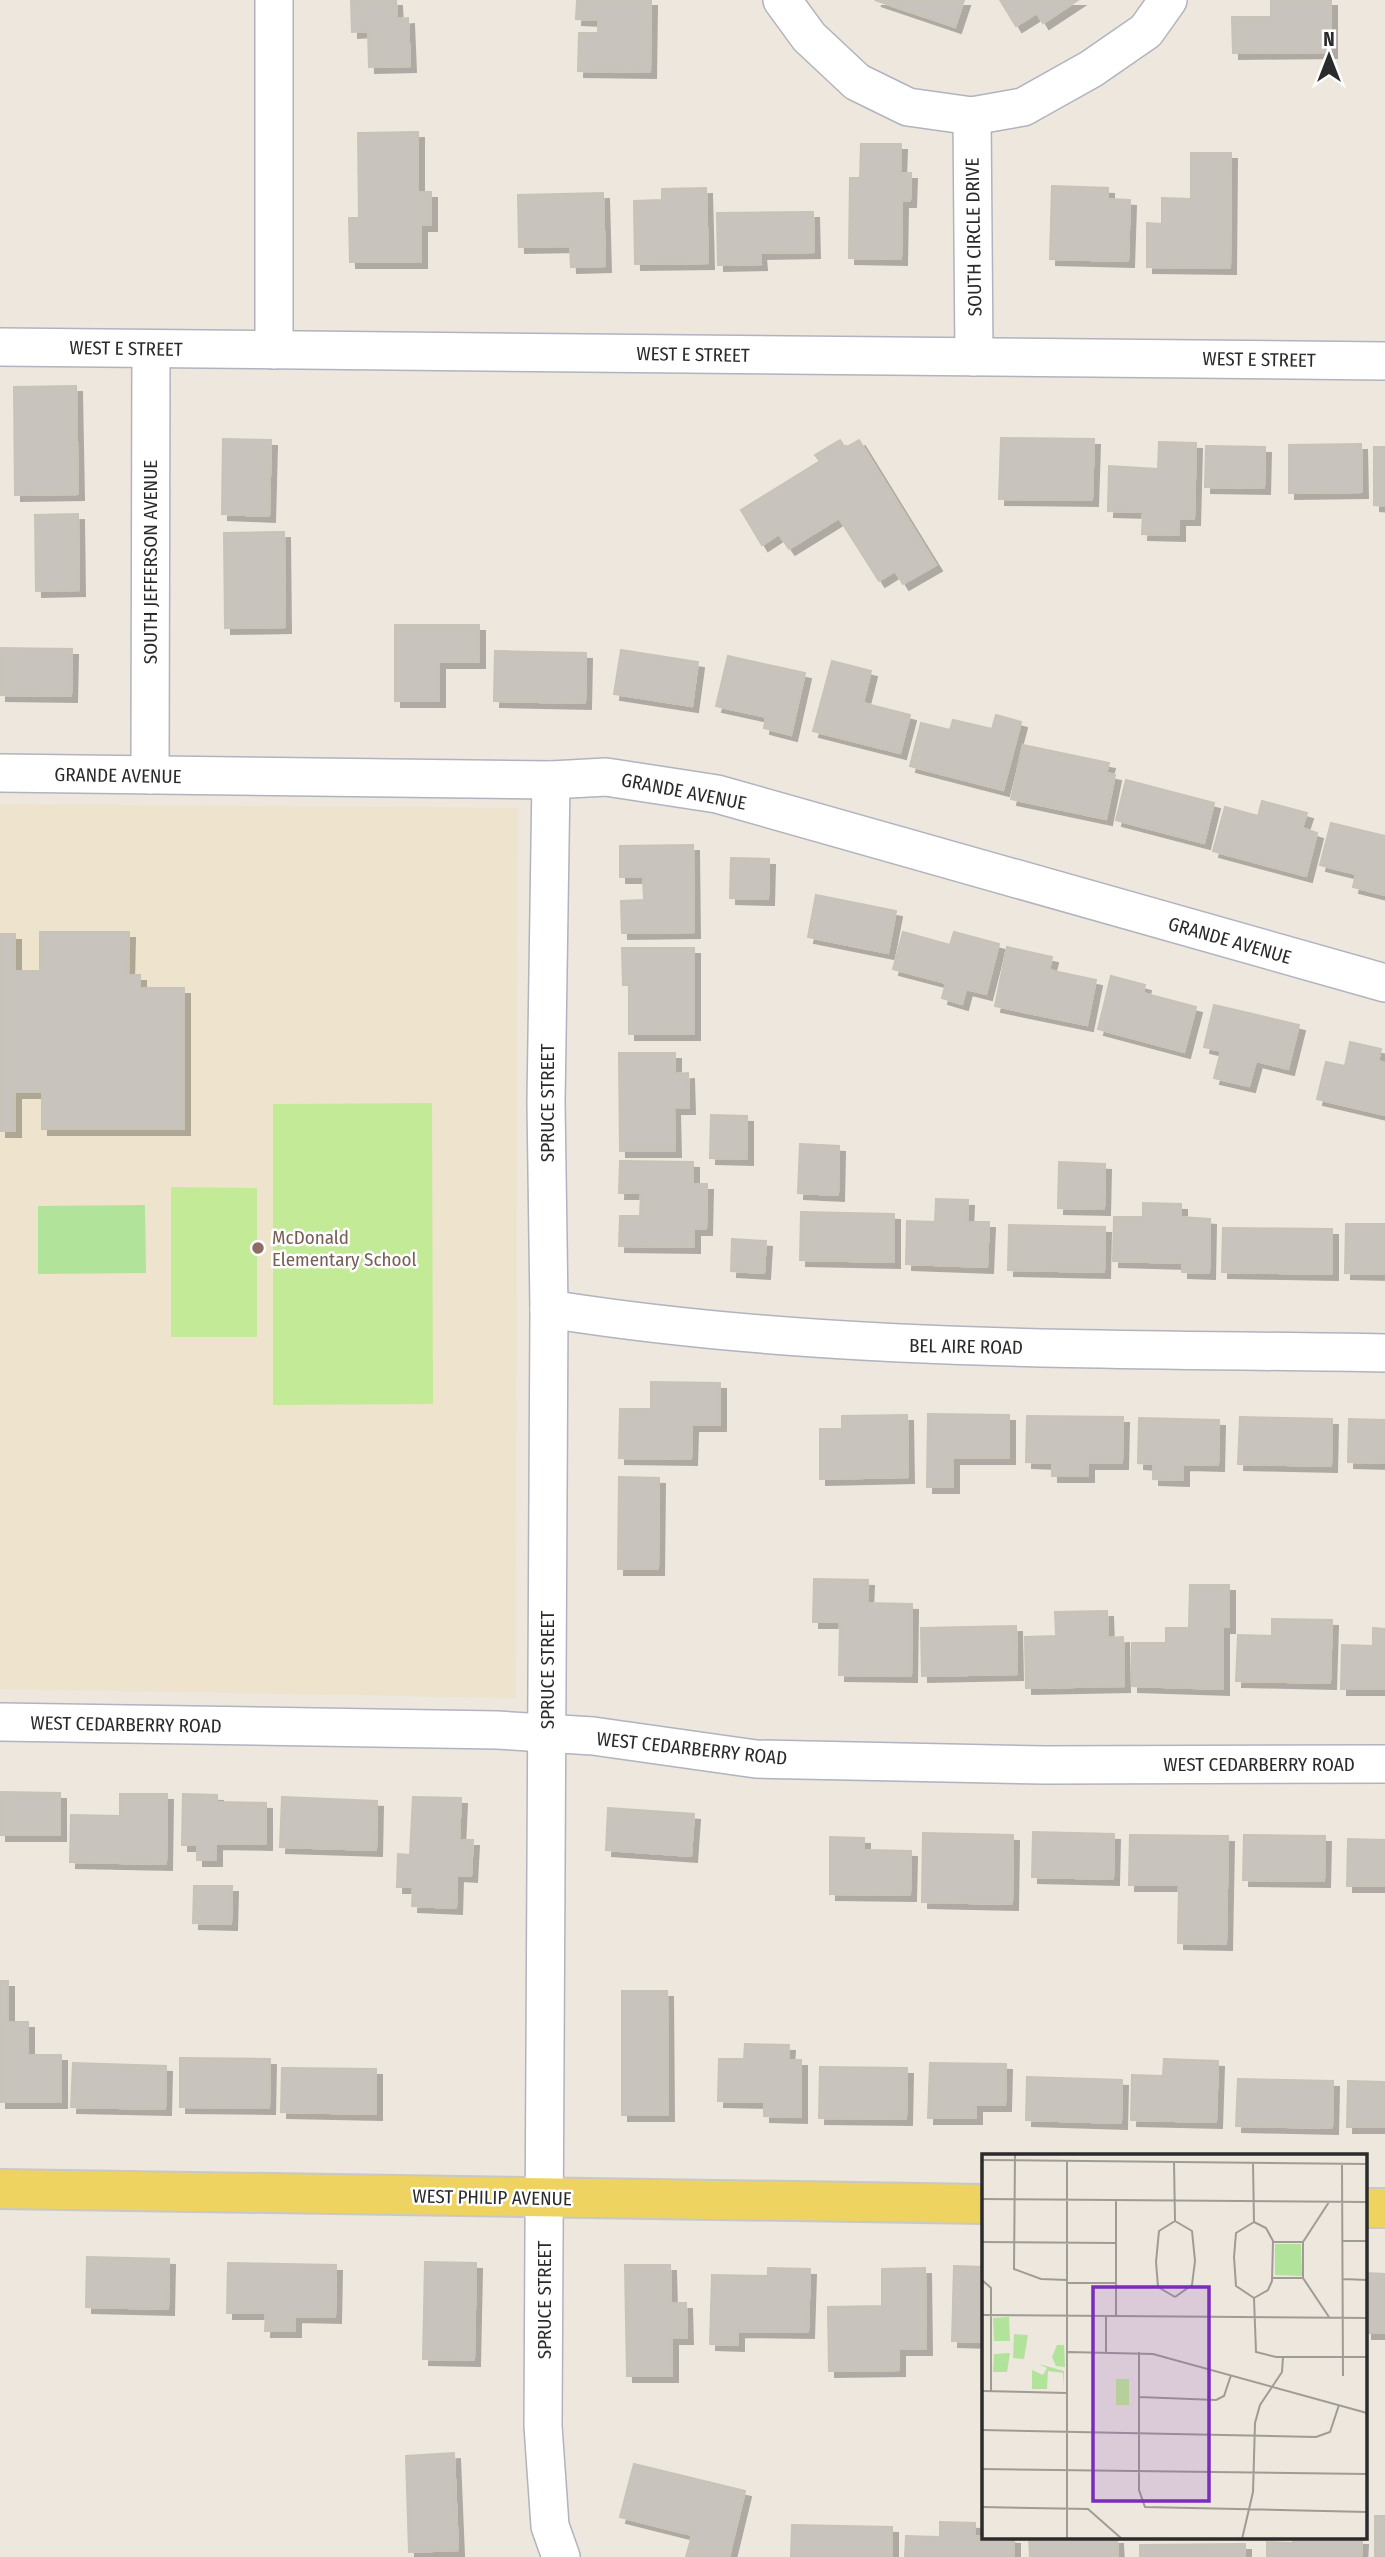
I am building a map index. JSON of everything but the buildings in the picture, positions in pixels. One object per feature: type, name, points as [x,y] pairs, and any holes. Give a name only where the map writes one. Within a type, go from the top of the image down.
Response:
[{"type":"main road","name":"WEST PHILIP AVENUE","points":[[0,2189],[982,2204]]},
{"type":"street","points":[[274,0],[274,350]]},
{"type":"street","points":[[782,0],[809,37],[857,82],[908,107],[972,116],[1023,107],[1091,69],[1146,30],[1168,0]]},
{"type":"street","name":"SOUTH CIRCLE DRIVE","points":[[972,116],[974,357]]},
{"type":"street","name":"WEST E STREET","points":[[0,347],[1385,361]]},
{"type":"street","name":"SOUTH JEFFERSON AVENUE","points":[[150,349],[150,775]]},
{"type":"street","name":"GRANDE AVENUE","points":[[0,773],[551,780],[606,777],[717,794],[1385,983]]},
{"type":"street","name":"SPRUCE STREET","points":[[551,780],[546,1102],[549,1309],[543,2426],[550,2526],[561,2557]]},
{"type":"street","name":"BEL AIRE ROAD","points":[[549,1309],[645,1324],[895,1345],[1385,1353]]},
{"type":"street","name":"WEST CEDARBERRY ROAD","points":[[0,1722],[497,1730],[593,1736],[756,1759],[1045,1765],[1385,1764]]},
{"type":"shaded area","name":"McDonald Elementary School","points":[[0,804],[518,808],[516,1698],[0,1689]]},
{"type":"green space","points":[[432,1103],[433,1404],[273,1405],[273,1104]]},
{"type":"green space","points":[[171,1187],[257,1188],[257,1337],[171,1337]]},
{"type":"green space","points":[[145,1205],[146,1273],[38,1274],[38,1206]]},
{"type":"place","name":"McDonald Elementary School","points":[[258,1248]]}]
